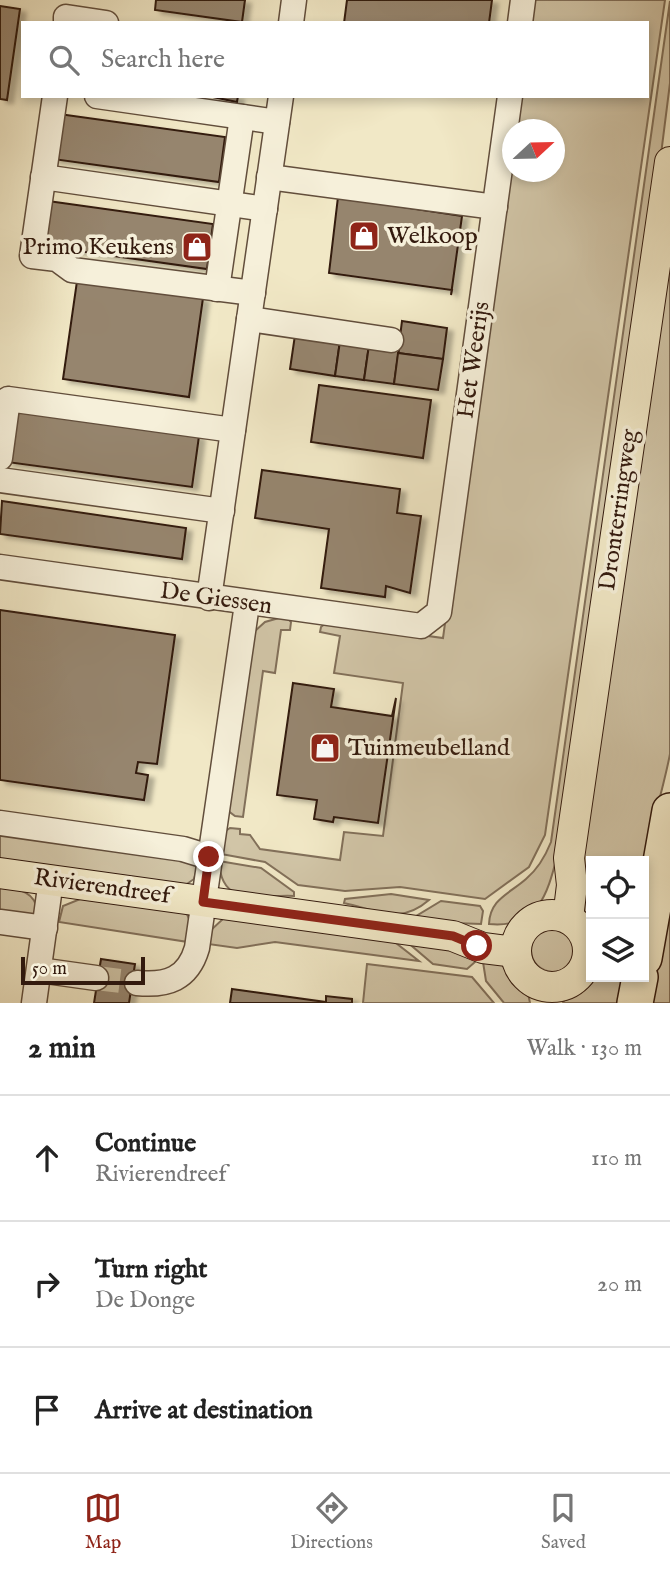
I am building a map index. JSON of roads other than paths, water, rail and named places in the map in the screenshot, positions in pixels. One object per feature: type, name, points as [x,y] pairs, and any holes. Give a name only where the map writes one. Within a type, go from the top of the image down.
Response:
[{"type":"highway","points":[[649,930],[670,811]]},
{"type":"highway","points":[[635,1003],[639,982]]},
{"type":"main road","name":"Dronterringweg","points":[[560,916],[557,882],[569,858],[670,162]]},
{"type":"main road","name":"Rivierendreef","points":[[0,873],[453,936],[478,932],[517,944]]},
{"type":"main road","points":[[560,916],[585,933],[589,956],[579,976],[548,994],[523,972],[517,944],[532,920],[560,916]]},
{"type":"street","points":[[291,21],[294,0]]},
{"type":"street","points":[[520,21],[523,0]]},
{"type":"street","points":[[66,21],[66,17],[93,21]]},
{"type":"street","points":[[55,98],[32,256],[57,260],[72,270],[253,293]]},
{"type":"street","points":[[111,98],[277,122]]},
{"type":"street","points":[[209,598],[281,98]]},
{"type":"street","name":"Het Weerijs","points":[[431,622],[439,612],[510,98]]},
{"type":"street","points":[[217,289],[242,117]]},
{"type":"street","points":[[44,177],[265,209]]},
{"type":"street","points":[[269,177],[495,207]]},
{"type":"street","points":[[249,318],[391,340]]},
{"type":"street","points":[[0,458],[8,399],[233,430]]},
{"type":"street","points":[[0,480],[222,511]]},
{"type":"street","name":"De Giessen","points":[[0,567],[247,604],[421,626],[431,622]]},
{"type":"street","points":[[137,983],[168,984],[187,970],[197,948],[247,604]]},
{"type":"street","points":[[0,824],[183,849],[209,857]]},
{"type":"street","points":[[34,1003],[51,880]]},
{"type":"street","points":[[0,922],[44,928]]},
{"type":"street","points":[[39,970],[96,978]]},
{"type":"tunnel","points":[[96,978],[137,983]]},
{"type":"place","name":"Welkoop","points":[[364,236]]},
{"type":"place","name":"Primo Keukens","points":[[197,247]]},
{"type":"place","name":"Tuinmeubelland","points":[[325,748]]}]
